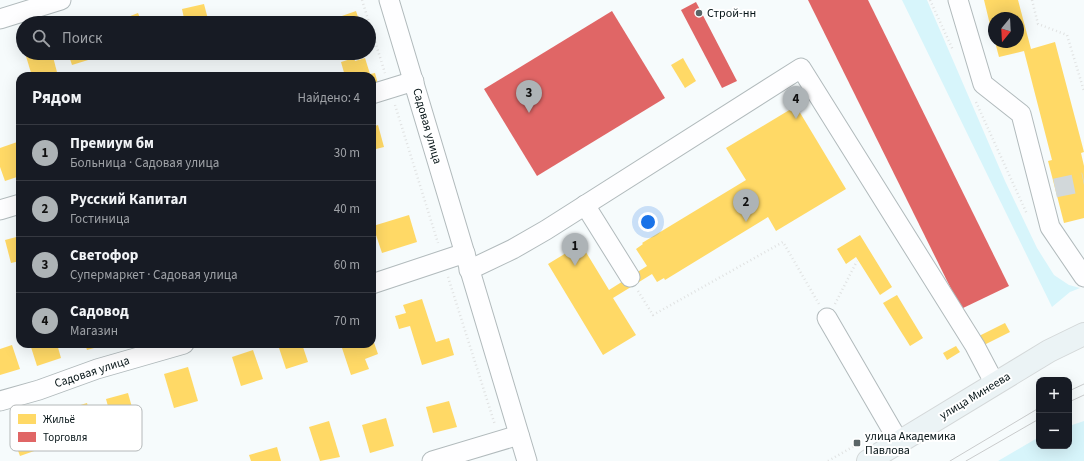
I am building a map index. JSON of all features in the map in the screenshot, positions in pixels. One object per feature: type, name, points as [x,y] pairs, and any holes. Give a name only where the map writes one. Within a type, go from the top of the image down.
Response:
[{"type":"main road","name":"улица Минеева","points":[[868,461],[1048,351],[1084,334]]},
{"type":"street","points":[[0,19],[61,0]]},
{"type":"street","name":"Садовая улица","points":[[389,0],[527,461]]},
{"type":"street","points":[[958,0],[983,84],[1021,114],[1048,190],[1050,227],[1076,253],[1084,277]]},
{"type":"street","points":[[376,283],[443,260],[467,261],[513,249],[801,68],[975,346],[995,384]]},
{"type":"street","points":[[376,93],[414,81]]},
{"type":"street","points":[[0,210],[16,205]]},
{"type":"street","points":[[585,205],[632,281]]},
{"type":"street","points":[[827,318],[899,442]]},
{"type":"street","name":"Садовая улица","points":[[0,401],[40,390],[97,369],[170,348]]},
{"type":"street","points":[[432,461],[519,435]]},
{"type":"path","points":[[362,0],[367,16]]},
{"type":"path","points":[[930,0],[955,54]]},
{"type":"path","points":[[1032,0],[1038,24],[1067,35],[1084,91]]},
{"type":"path","points":[[376,44],[500,441]]},
{"type":"path","points":[[973,95],[1030,219]]},
{"type":"path","points":[[632,281],[653,316],[783,242],[827,318]]},
{"type":"path","points":[[827,318],[857,261]]},
{"type":"shaded area","points":[[902,0],[927,0],[1005,181],[1037,248],[1054,275],[1069,285],[1080,288],[1070,292],[1052,307]]},
{"type":"shaded area","points":[[1084,421],[1084,461],[998,461],[1036,439],[1036,449],[1072,449],[1072,425]]},
{"type":"building: Жильё","points":[[984,0],[1018,0],[1021,12],[988,12],[988,16]]},
{"type":"building: Жильё","points":[[204,4],[207,16],[184,16],[182,9]]},
{"type":"building: Жильё","points":[[356,11],[358,16],[342,16]]},
{"type":"building: Жильё","points":[[138,13],[139,16],[130,16]]},
{"type":"building: Жильё","points":[[1024,23],[1031,49],[1055,42],[1084,152],[1081,153],[1084,166],[1084,218],[1064,223],[1048,161],[1052,160],[1024,51],[999,57],[997,48],[1024,48]]},
{"type":"building: Жильё","points":[[683,58],[696,81],[685,88],[671,65]]},
{"type":"building: Жильё","points":[[27,60],[54,60],[57,72],[31,72]]},
{"type":"building: Жильё","points":[[70,60],[88,60],[72,65]]},
{"type":"building: Жильё","points":[[348,60],[366,60],[369,72],[344,72],[341,62]]},
{"type":"building: Жильё","points":[[796,106],[846,189],[776,231],[768,217],[665,280],[664,278],[657,282],[652,274],[613,298],[636,335],[603,355],[548,264],[581,244],[609,290],[647,266],[636,249],[643,244],[642,243],[746,180],[726,148]]},
{"type":"building: Жильё","points":[[378,125],[384,147],[376,149],[376,126]]},
{"type":"building: Жильё","points":[[16,142],[16,177],[5,181],[0,167],[0,148]]},
{"type":"building: Жильё","points":[[409,215],[417,242],[382,253],[376,235],[376,225]]},
{"type":"building: Жильё","points":[[860,235],[892,287],[880,295],[856,257],[846,264],[837,249]]},
{"type":"building: Жильё","points":[[16,237],[16,262],[11,263],[5,240]]},
{"type":"building: Жильё","points":[[897,295],[923,338],[910,346],[883,303]]},
{"type":"building: Жильё","points":[[422,299],[436,342],[449,338],[454,355],[422,365],[410,326],[399,329],[395,316],[406,313],[403,305]]},
{"type":"building: Жильё","points":[[1005,323],[1010,332],[982,346],[977,337]]},
{"type":"building: Жильё","points":[[12,345],[20,369],[0,375],[0,349]]},
{"type":"building: Жильё","points":[[956,346],[960,352],[947,360],[943,353]]},
{"type":"building: Жильё","points":[[31,348],[58,348],[61,358],[37,366]]},
{"type":"building: Жильё","points":[[279,348],[303,348],[308,362],[286,369]]},
{"type":"building: Жильё","points":[[342,348],[376,348],[378,354],[365,359],[369,369],[351,375]]},
{"type":"building: Жильё","points":[[253,350],[263,379],[241,386],[232,357]]},
{"type":"building: Жильё","points":[[188,367],[198,401],[174,408],[164,374]]},
{"type":"building: Жильё","points":[[128,393],[131,405],[108,405],[106,399]]},
{"type":"building: Жильё","points":[[449,401],[457,427],[433,433],[426,407]]},
{"type":"building: Жильё","points":[[386,418],[394,446],[370,453],[362,425]]},
{"type":"building: Жильё","points":[[329,421],[340,457],[320,461],[309,427]]},
{"type":"building: Жильё","points":[[277,447],[281,461],[251,461],[249,455]]},
{"type":"building: Жильё","points":[[18,451],[34,451],[20,456]]},
{"type":"building: Торговля","points":[[808,0],[868,0],[1009,286],[961,309]]},
{"type":"building: Торговля","points":[[696,2],[737,81],[722,88],[681,10]]},
{"type":"building: Торговля","points":[[612,11],[665,98],[537,176],[484,89]]},
{"type":"tunnel","points":[[1055,188],[1084,182]]},
{"type":"tram line","points":[[1072,390],[1084,384]]},
{"type":"tram line","points":[[1072,401],[1084,395]]},
{"type":"tram line","points":[[950,461],[1036,410]]},
{"type":"tram line","points":[[966,461],[1036,421]]},
{"type":"place","name":"Строй-нн","points":[[699,13]]},
{"type":"place","name":"Светофор","points":[[529,113]]},
{"type":"place","name":"Садовод","points":[[796,119]]},
{"type":"place","name":"Русский Капитал","points":[[746,222]]},
{"type":"place","name":"Премиум бм","points":[[575,266]]},
{"type":"place","name":"улица Академика Павлова","points":[[857,443]]}]
